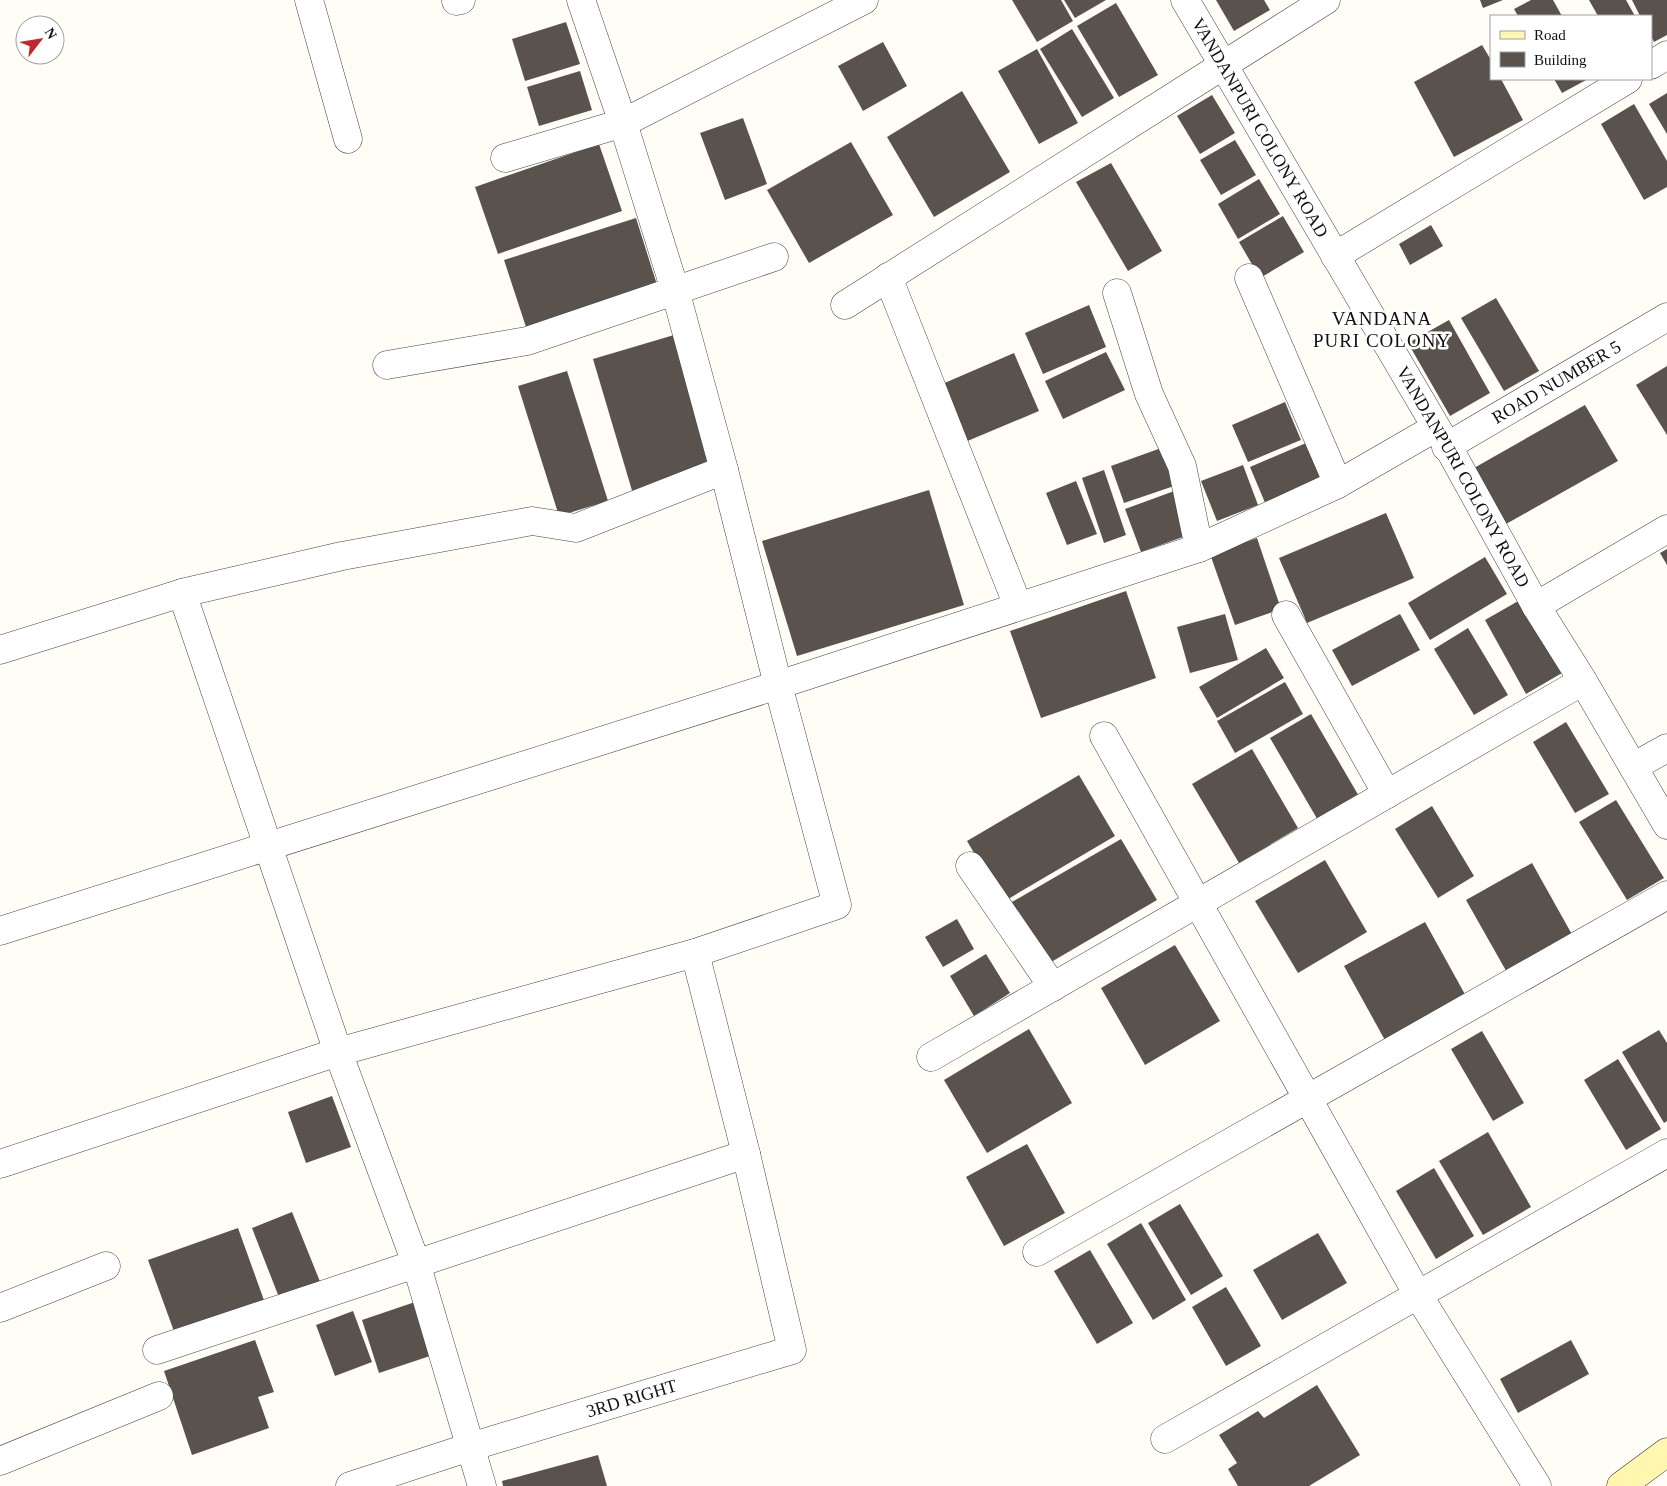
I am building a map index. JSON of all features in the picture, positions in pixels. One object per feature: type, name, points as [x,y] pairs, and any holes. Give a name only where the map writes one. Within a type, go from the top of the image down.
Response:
[{"type":"main road","points":[[1621,1486],[1667,1452]]},
{"type":"street","points":[[309,0],[348,139]]},
{"type":"street","points":[[0,1164],[338,1052],[696,953],[837,905],[778,685],[724,470],[675,290],[623,123],[581,0]]},
{"type":"street","points":[[505,158],[623,123],[864,0]]},
{"type":"street","name":"VANDANPURI COLONY ROAD","points":[[1186,0],[1441,438],[1536,606],[1583,681],[1667,825]]},
{"type":"street","points":[[844,305],[1326,0]]},
{"type":"street","points":[[1652,64],[1667,55]]},
{"type":"street","points":[[1335,256],[1626,80]]},
{"type":"street","points":[[387,365],[527,341],[774,257]]},
{"type":"street","points":[[888,277],[1018,606]]},
{"type":"street","points":[[1249,278],[1338,484]]},
{"type":"street","points":[[1117,293],[1149,394],[1182,466],[1199,548]]},
{"type":"street","name":"ROAD NUMBER 5","points":[[0,931],[778,685],[1199,548],[1441,438],[1667,318]]},
{"type":"street","points":[[0,650],[182,593],[342,556],[532,522],[576,528],[724,470]]},
{"type":"street","points":[[1536,606],[1667,529]]},
{"type":"street","points":[[182,593],[338,1052],[416,1263],[482,1486]]},
{"type":"street","points":[[1286,615],[1387,794]]},
{"type":"street","points":[[931,1057],[1583,681]]},
{"type":"street","points":[[1104,736],[1418,1294],[1537,1486]]},
{"type":"street","points":[[1634,767],[1667,748]]},
{"type":"street","points":[[970,866],[1053,987]]},
{"type":"street","points":[[1037,1252],[1667,895]]},
{"type":"street","points":[[157,1350],[746,1154],[696,953]]},
{"type":"street","points":[[1165,1439],[1667,1153]]},
{"type":"street","name":"3RD RIGHT","points":[[350,1486],[470,1447],[792,1350],[746,1154]]},
{"type":"street","points":[[0,1308],[106,1266]]},
{"type":"street","points":[[0,1461],[158,1396]]},
{"type":"building","points":[[1012,0],[1061,0],[1073,21],[1037,42]]},
{"type":"building","points":[[1064,0],[1106,0],[1075,18]]},
{"type":"building","points":[[1216,0],[1264,0],[1270,10],[1234,31]]},
{"type":"building","points":[[1480,0],[1503,0],[1483,8]]},
{"type":"building","points":[[1531,0],[1553,0],[1561,15],[1517,15],[1514,9]]},
{"type":"building","points":[[1589,0],[1626,0],[1634,15],[1597,15]]},
{"type":"building","points":[[1632,0],[1667,0],[1667,35],[1654,42],[1652,38],[1652,15],[1640,15]]},
{"type":"building","points":[[1116,3],[1158,75],[1119,97],[1077,26]]},
{"type":"building","points":[[566,22],[580,64],[525,81],[512,39]]},
{"type":"building","points":[[1072,29],[1114,98],[1082,117],[1040,49]]},
{"type":"building","points":[[883,42],[907,86],[863,111],[838,66]]},
{"type":"building","points":[[1482,45],[1490,58],[1490,80],[1502,80],[1523,120],[1454,157],[1414,82]]},
{"type":"building","points":[[1037,49],[1078,123],[1039,144],[998,71]]},
{"type":"building","points":[[580,71],[592,110],[539,126],[527,87]]},
{"type":"building","points":[[1555,80],[1586,80],[1562,93]]},
{"type":"building","points":[[962,91],[1010,172],[934,217],[887,137]]},
{"type":"building","points":[[1667,93],[1667,134],[1649,104]]},
{"type":"building","points":[[1212,95],[1235,133],[1200,154],[1177,116]]},
{"type":"building","points":[[1634,104],[1667,161],[1667,187],[1644,200],[1601,124]]},
{"type":"building","points":[[743,118],[767,184],[725,200],[700,133]]},
{"type":"building","points":[[1235,140],[1256,175],[1221,195],[1200,160]]},
{"type":"building","points":[[851,142],[893,215],[809,263],[767,190]]},
{"type":"building","points":[[599,144],[622,211],[498,254],[475,187]]},
{"type":"building","points":[[1111,163],[1162,251],[1128,271],[1076,182]]},
{"type":"building","points":[[1259,179],[1280,214],[1238,239],[1218,204]]},
{"type":"building","points":[[1283,216],[1304,252],[1260,278],[1239,242]]},
{"type":"building","points":[[636,218],[658,288],[527,330],[504,260]]},
{"type":"building","points":[[1431,225],[1443,246],[1410,265],[1399,244]]},
{"type":"building","points":[[1496,298],[1539,371],[1504,391],[1461,318]]},
{"type":"building","points":[[1089,305],[1106,347],[1043,374],[1025,333]]},
{"type":"building","points":[[1449,320],[1490,393],[1450,416],[1408,343]]},
{"type":"building","points":[[674,335],[714,470],[633,494],[593,359]]},
{"type":"building","points":[[1106,352],[1125,390],[1063,419],[1045,381]]},
{"type":"building","points":[[1014,353],[1039,411],[958,445],[933,388]]},
{"type":"building","points":[[1667,366],[1667,435],[1636,385]]},
{"type":"building","points":[[567,371],[608,501],[559,516],[518,386]]},
{"type":"building","points":[[1285,402],[1301,440],[1248,462],[1232,425]]},
{"type":"building","points":[[1585,405],[1618,461],[1506,524],[1474,468]]},
{"type":"building","points":[[1306,443],[1322,481],[1266,505],[1250,467]]},
{"type":"building","points":[[1164,447],[1177,485],[1124,503],[1111,466]]},
{"type":"building","points":[[1243,465],[1258,505],[1217,521],[1201,481]]},
{"type":"building","points":[[1104,470],[1126,535],[1104,543],[1082,478]]},
{"type":"building","points":[[1076,481],[1097,534],[1067,545],[1046,493]]},
{"type":"building","points":[[929,490],[964,605],[797,656],[762,541]]},
{"type":"building","points":[[1177,490],[1194,533],[1141,552],[1125,509]]},
{"type":"building","points":[[1386,513],[1414,578],[1307,623],[1279,558]]},
{"type":"building","points":[[1257,538],[1281,609],[1235,625],[1210,554]]},
{"type":"building","points":[[1667,549],[1667,565],[1660,553]]},
{"type":"building","points":[[1485,557],[1507,594],[1430,640],[1408,603]]},
{"type":"building","points":[[1126,591],[1156,678],[1041,718],[1010,631]]},
{"type":"building","points":[[1520,600],[1562,673],[1526,694],[1485,620]]},
{"type":"building","points":[[1225,614],[1238,660],[1190,673],[1177,627]]},
{"type":"building","points":[[1400,614],[1420,650],[1352,686],[1332,650]]},
{"type":"building","points":[[1468,628],[1508,695],[1474,715],[1434,649]]},
{"type":"building","points":[[1266,648],[1284,678],[1217,718],[1199,687]]},
{"type":"building","points":[[1285,682],[1303,714],[1235,753],[1217,721]]},
{"type":"building","points":[[1311,714],[1360,798],[1319,822],[1270,738]]},
{"type":"building","points":[[1566,722],[1609,794],[1575,813],[1533,742]]},
{"type":"building","points":[[1252,749],[1298,828],[1239,863],[1192,784]]},
{"type":"building","points":[[1079,775],[1115,836],[1003,902],[967,841]]},
{"type":"building","points":[[1616,800],[1664,878],[1627,900],[1579,822]]},
{"type":"building","points":[[1432,806],[1474,876],[1438,898],[1395,829]]},
{"type":"building","points":[[1121,839],[1157,900],[1041,968],[1005,906]]},
{"type":"building","points":[[1325,860],[1367,932],[1298,973],[1255,901]]},
{"type":"building","points":[[1532,863],[1574,938],[1509,976],[1466,900]]},
{"type":"building","points":[[957,919],[974,949],[943,967],[925,937]]},
{"type":"building","points":[[1425,922],[1467,998],[1386,1042],[1344,966]]},
{"type":"building","points":[[1175,945],[1220,1021],[1145,1065],[1101,988]]},
{"type":"building","points":[[986,954],[1010,993],[974,1016],[950,976]]},
{"type":"building","points":[[1029,1029],[1072,1103],[987,1153],[944,1080]]},
{"type":"building","points":[[1659,1030],[1667,1043],[1667,1121],[1664,1123],[1622,1052]]},
{"type":"building","points":[[1482,1031],[1524,1103],[1493,1121],[1451,1049]]},
{"type":"building","points":[[1618,1059],[1661,1129],[1626,1150],[1584,1080]]},
{"type":"building","points":[[332,1096],[351,1147],[306,1163],[288,1112]]},
{"type":"building","points":[[1488,1132],[1531,1207],[1483,1235],[1439,1161]]},
{"type":"building","points":[[1027,1144],[1065,1213],[1004,1246],[966,1177]]},
{"type":"building","points":[[1434,1168],[1474,1236],[1436,1259],[1396,1191]]},
{"type":"building","points":[[1180,1204],[1223,1276],[1191,1295],[1148,1223]]},
{"type":"building","points":[[292,1212],[323,1289],[282,1305],[252,1228]]},
{"type":"building","points":[[1141,1223],[1186,1300],[1153,1320],[1107,1244]]},
{"type":"building","points":[[238,1228],[265,1303],[175,1334],[148,1260]]},
{"type":"building","points":[[1318,1233],[1347,1283],[1282,1320],[1253,1270]]},
{"type":"building","points":[[1090,1250],[1133,1323],[1097,1344],[1054,1271]]},
{"type":"building","points":[[1226,1287],[1261,1346],[1226,1366],[1192,1307]]},
{"type":"building","points":[[415,1302],[433,1355],[379,1373],[362,1320]]},
{"type":"building","points":[[353,1311],[372,1362],[335,1376],[316,1325]]},
{"type":"building","points":[[255,1340],[274,1392],[258,1397],[269,1428],[192,1455],[164,1371]]},
{"type":"building","points":[[1571,1340],[1589,1374],[1518,1413],[1500,1379]]},
{"type":"building","points":[[1317,1385],[1360,1455],[1309,1486],[1238,1486],[1228,1469],[1237,1463],[1219,1435],[1258,1411],[1264,1418]]},
{"type":"building","points":[[598,1455],[607,1486],[503,1486],[502,1481]]},
{"type":"district","name":"VANDANA PURI COLONY","points":[[1382,329]]}]
